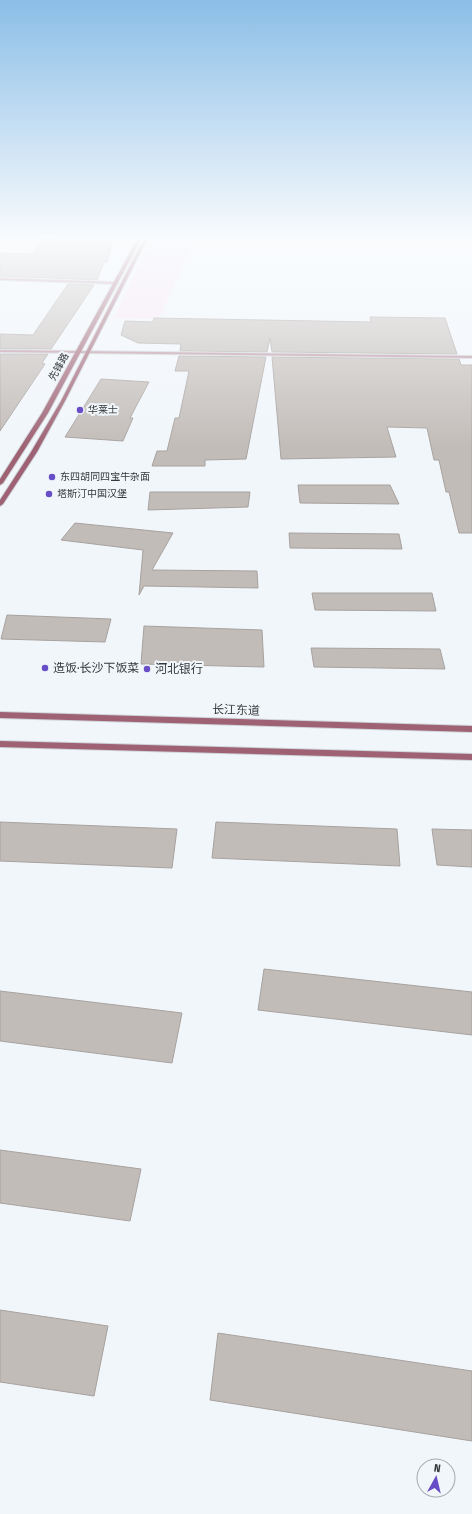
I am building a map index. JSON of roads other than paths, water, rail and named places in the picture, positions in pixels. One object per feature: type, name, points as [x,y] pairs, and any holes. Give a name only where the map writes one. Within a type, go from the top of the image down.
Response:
[{"type":"street","name":"先锋路","points":[[0,483],[44,413],[102,307]]},
{"type":"street","points":[[0,504],[34,452],[63,401],[112,307]]},
{"type":"street","points":[[0,351],[472,357]]},
{"type":"street","name":"长江东道","points":[[0,715],[472,729]]},
{"type":"street","points":[[0,744],[472,757]]},
{"type":"place","name":"华莱士","points":[[80,410]]},
{"type":"place","name":"东四胡同四宝牛杂面","points":[[52,477]]},
{"type":"place","name":"塔斯汀中国汉堡","points":[[49,494]]},
{"type":"place","name":"造饭·长沙下饭菜","points":[[45,668]]},
{"type":"place","name":"河北银行","points":[[147,669]]}]
